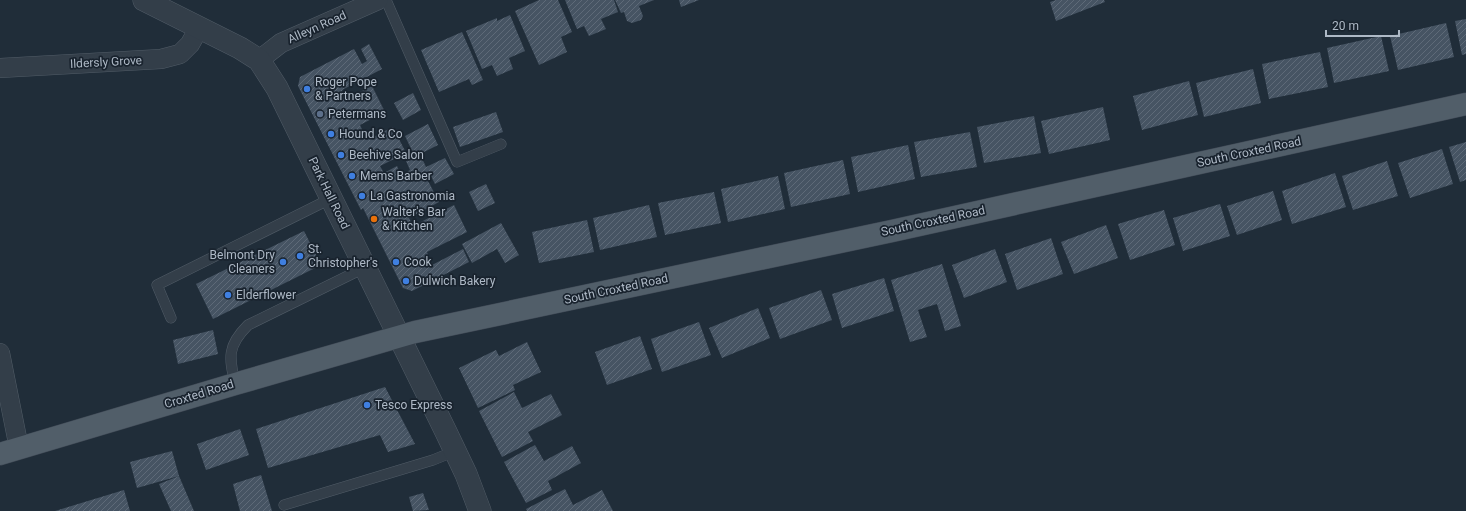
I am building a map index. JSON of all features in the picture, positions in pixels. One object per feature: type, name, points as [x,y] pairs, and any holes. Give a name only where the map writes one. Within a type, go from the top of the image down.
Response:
[{"type":"main road","name":"South Croxted Road","points":[[399,336],[892,231],[1466,104]]},
{"type":"main road","name":"Croxted Road","points":[[9,451],[399,336]]},
{"type":"street","name":"Park Hall Road","points":[[144,0],[240,48],[259,60],[277,88],[366,267],[466,474],[480,511]]},
{"type":"street","name":"Alleyn Road","points":[[259,60],[281,43],[376,1]]},
{"type":"street","name":"Ildersly Grove","points":[[0,68],[161,58],[180,54],[190,44],[199,28]]},
{"type":"street","points":[[0,353],[9,451]]},
{"type":"lane","points":[[376,1],[457,162],[501,144]]},
{"type":"lane","points":[[171,318],[157,285],[332,198]]},
{"type":"lane","points":[[235,384],[230,364],[230,354],[238,335],[248,325],[366,267]]},
{"type":"lane","points":[[284,505],[433,460],[455,451]]},
{"type":"building","points":[[539,0],[558,0],[572,32],[561,37],[567,52],[539,65],[515,11]]},
{"type":"building","points":[[565,0],[614,0],[618,12],[601,19],[606,29],[589,36],[584,26],[577,29]]},
{"type":"building","points":[[615,0],[654,0],[639,6],[643,16],[641,20],[632,23],[627,21],[624,12],[621,13]]},
{"type":"building","points":[[679,0],[699,0],[681,7]]},
{"type":"building","points":[[1056,0],[1104,0],[1105,2],[1056,21],[1050,2]]},
{"type":"building","points":[[510,15],[525,51],[509,58],[513,69],[497,76],[492,65],[482,69],[466,31],[497,18],[497,21]]},
{"type":"building","points":[[1466,19],[1466,54],[1462,55],[1455,21]]},
{"type":"building","points":[[1446,23],[1454,57],[1398,70],[1390,36]]},
{"type":"building","points":[[462,32],[483,80],[472,85],[469,79],[439,92],[421,50]]},
{"type":"building","points":[[1381,36],[1389,71],[1334,83],[1327,48]]},
{"type":"building","points":[[369,44],[382,69],[342,90],[346,99],[372,86],[385,112],[360,125],[367,140],[393,127],[406,153],[380,166],[384,173],[397,166],[401,175],[410,170],[406,161],[415,157],[405,136],[428,124],[438,145],[420,154],[426,167],[445,158],[454,174],[435,184],[430,174],[426,177],[439,202],[409,218],[413,226],[454,205],[467,232],[427,252],[432,265],[463,249],[469,262],[412,291],[403,288],[363,208],[361,210],[298,86],[300,77],[354,49],[362,64],[367,61],[361,49]]},
{"type":"building","points":[[1320,52],[1328,87],[1269,99],[1262,64]]},
{"type":"building","points":[[1253,69],[1261,103],[1204,117],[1196,83]]},
{"type":"building","points":[[1189,81],[1198,115],[1142,130],[1133,96]]},
{"type":"building","points":[[413,93],[421,110],[403,120],[394,103]]},
{"type":"building","points":[[1103,107],[1110,140],[1049,154],[1041,121]]},
{"type":"building","points":[[496,112],[503,132],[460,147],[453,127]]},
{"type":"building","points":[[1034,116],[1041,153],[984,163],[977,127]]},
{"type":"building","points":[[970,132],[977,167],[921,177],[914,142]]},
{"type":"building","points":[[1466,142],[1466,180],[1460,182],[1449,147]]},
{"type":"building","points":[[908,145],[915,179],[858,192],[851,157]]},
{"type":"building","points":[[1442,149],[1453,184],[1410,198],[1398,163]]},
{"type":"building","points":[[843,160],[850,194],[791,207],[784,173]]},
{"type":"building","points":[[1387,161],[1398,196],[1353,210],[1342,176]]},
{"type":"building","points":[[1335,173],[1346,207],[1292,224],[1282,191]]},
{"type":"building","points":[[778,176],[785,209],[728,222],[721,189]]},
{"type":"building","points":[[486,184],[495,203],[478,211],[469,192]]},
{"type":"building","points":[[1273,191],[1282,220],[1237,235],[1227,206]]},
{"type":"building","points":[[714,192],[721,223],[665,235],[658,203]]},
{"type":"building","points":[[1220,204],[1230,236],[1183,251],[1173,218]]},
{"type":"building","points":[[649,205],[657,237],[600,250],[593,218]]},
{"type":"building","points":[[1164,210],[1175,245],[1130,260],[1118,224]]},
{"type":"building","points":[[587,220],[594,252],[539,263],[532,232]]},
{"type":"building","points":[[501,223],[519,255],[505,263],[497,249],[472,263],[462,244]]},
{"type":"building","points":[[1106,225],[1118,258],[1074,274],[1061,242]]},
{"type":"building","points":[[304,231],[321,265],[213,319],[196,284]]},
{"type":"building","points":[[1051,238],[1063,274],[1017,290],[1005,254]]},
{"type":"building","points":[[995,249],[1007,282],[964,298],[952,265]]},
{"type":"building","points":[[942,264],[961,326],[945,331],[937,304],[927,307],[918,310],[927,337],[910,342],[891,280]]},
{"type":"building","points":[[884,278],[894,311],[842,328],[832,294]]},
{"type":"building","points":[[821,290],[832,320],[780,339],[769,308]]},
{"type":"building","points":[[758,308],[770,338],[722,358],[709,328]]},
{"type":"building","points":[[699,322],[711,355],[662,372],[651,339]]},
{"type":"building","points":[[213,330],[218,354],[178,364],[173,340]]},
{"type":"building","points":[[640,336],[652,369],[607,385],[595,352]]},
{"type":"building","points":[[527,342],[541,372],[513,385],[515,390],[478,408],[459,368],[496,350],[499,356]]},
{"type":"building","points":[[385,387],[415,444],[388,452],[380,435],[268,468],[256,429]]},
{"type":"building","points":[[514,392],[522,408],[551,394],[562,415],[528,432],[533,441],[502,457],[479,411]]},
{"type":"building","points":[[240,429],[249,455],[206,470],[197,444]]},
{"type":"building","points":[[535,445],[544,461],[572,446],[581,463],[548,481],[552,490],[526,503],[504,462]]},
{"type":"building","points":[[172,451],[179,476],[137,488],[130,462]]},
{"type":"building","points":[[261,475],[272,511],[240,511],[233,484]]},
{"type":"building","points":[[179,476],[194,511],[171,511],[159,484]]},
{"type":"building","points":[[565,489],[573,505],[602,490],[613,511],[527,511],[526,509]]},
{"type":"building","points":[[124,490],[130,511],[55,511]]},
{"type":"building","points":[[423,493],[429,510],[413,511],[409,497]]},
{"type":"place","name":"Roger Pope & Partners","points":[[307,89]]},
{"type":"place","name":"Petermans","points":[[320,114]]},
{"type":"place","name":"Hound & Co","points":[[331,134]]},
{"type":"place","name":"Beehive Salon","points":[[341,155]]},
{"type":"place","name":"Mems Barber","points":[[352,176]]},
{"type":"place","name":"La Gastronomia","points":[[362,196]]},
{"type":"place","name":"Walter's Bar & Kitchen","points":[[374,219]]},
{"type":"place","name":"St. Christopher's","points":[[300,256]]},
{"type":"place","name":"Belmont Dry Cleaners","points":[[283,262]]},
{"type":"place","name":"Cook","points":[[396,262]]},
{"type":"place","name":"Dulwich Bakery","points":[[406,281]]},
{"type":"place","name":"Elderflower","points":[[228,295]]},
{"type":"place","name":"Tesco Express","points":[[367,405]]}]
